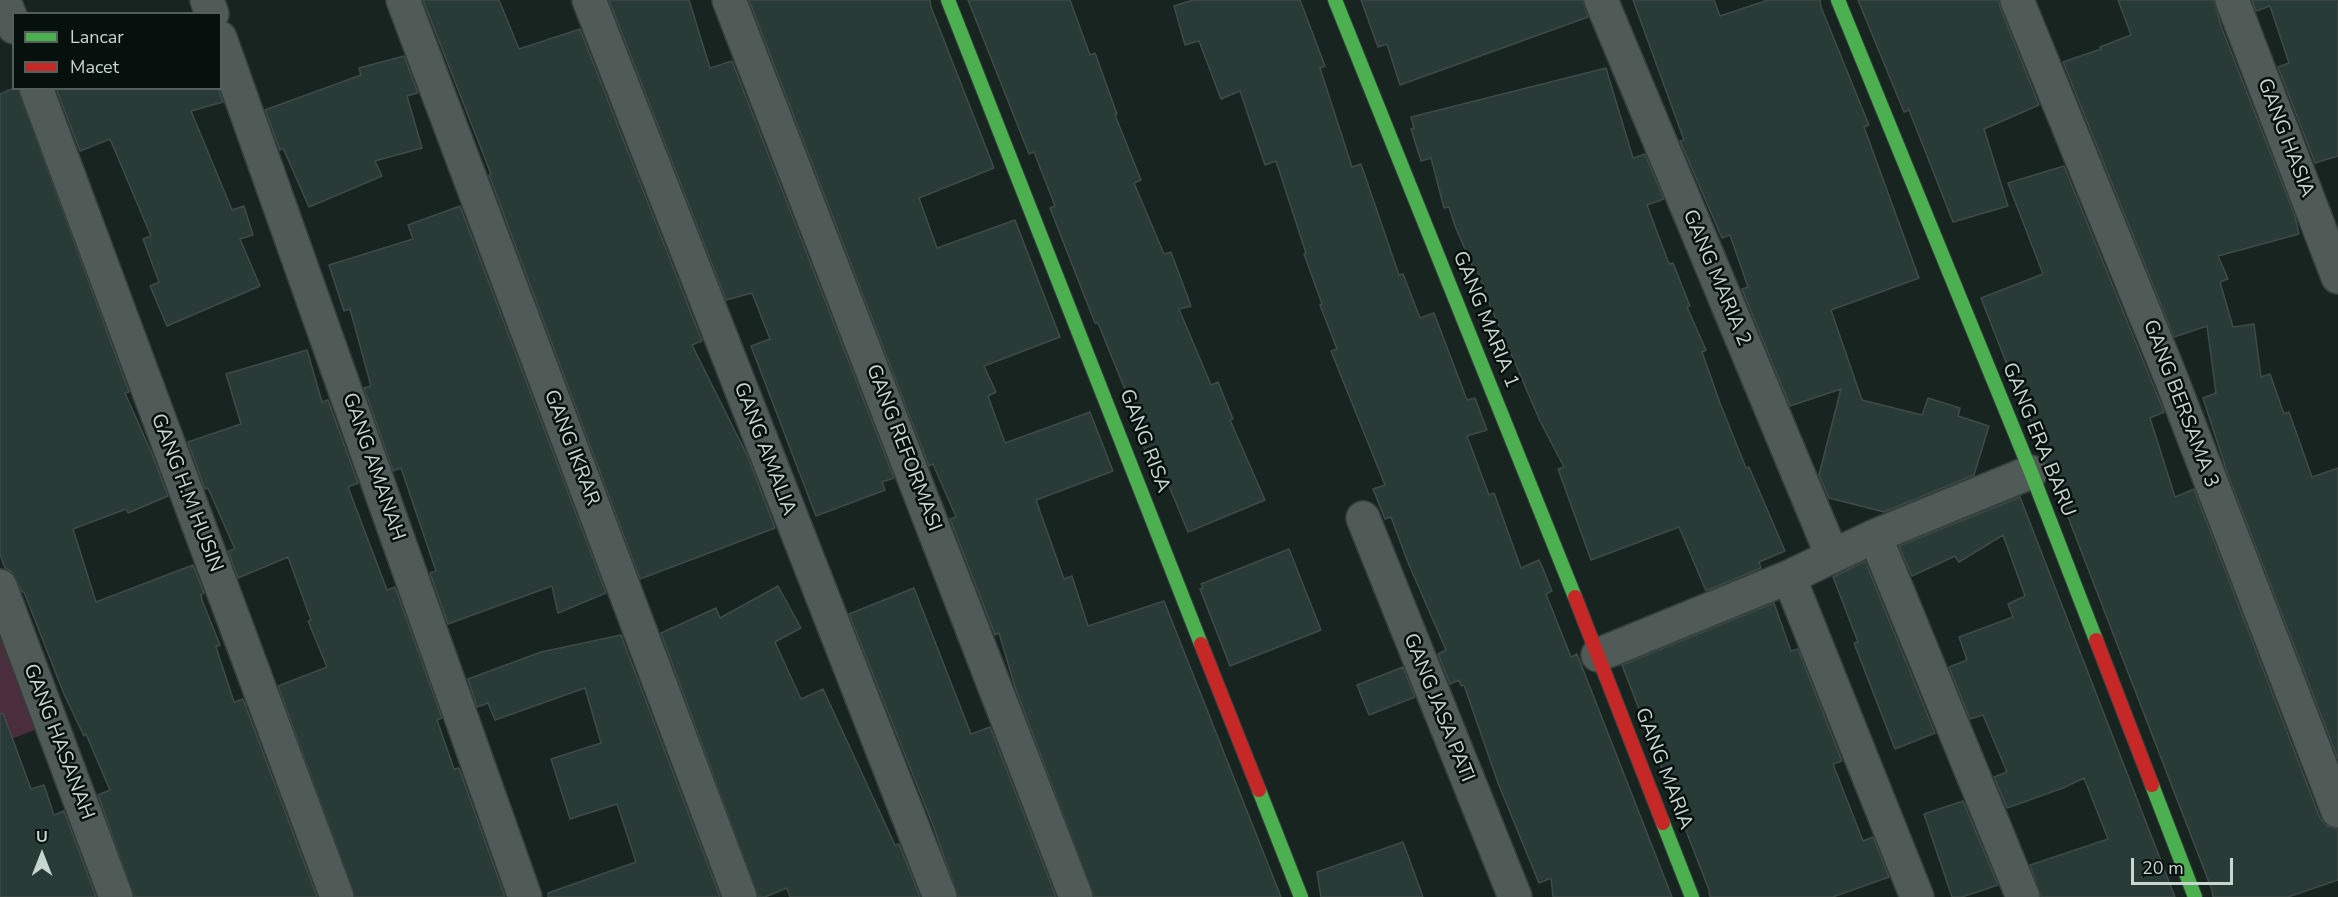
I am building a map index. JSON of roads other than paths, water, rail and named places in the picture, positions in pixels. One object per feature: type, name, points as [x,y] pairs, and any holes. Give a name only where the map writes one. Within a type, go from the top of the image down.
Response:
[{"type":"street","points":[[4,0],[12,22]]},
{"type":"street","name":"GANG IKRAR","points":[[403,0],[740,897]]},
{"type":"street","name":"GANG AMALIA","points":[[589,0],[940,897]]},
{"type":"street","name":"GANG REFORMASI","points":[[729,0],[1076,897]]},
{"type":"street","name":"GANG RISA","points":[[948,0],[1301,897]]},
{"type":"street","name":"GANG MARIA 1","points":[[1335,0],[1598,655]]},
{"type":"street","name":"GANG MARIA 2","points":[[1601,0],[1832,555]]},
{"type":"street","name":"GANG ERA BARU","points":[[1838,0],[2031,472],[2195,897]]},
{"type":"street","name":"GANG BERSAMA 3","points":[[2017,0],[2169,373],[2338,811]]},
{"type":"street","name":"GANG HASIA","points":[[2232,0],[2338,277]]},
{"type":"street","name":"GANG AMANAH","points":[[222,44],[525,897]]},
{"type":"street","name":"GANG H.M HUSIN","points":[[37,90],[120,319],[337,897]]},
{"type":"street","points":[[1598,655],[1788,577],[1875,536],[2031,472]]},
{"type":"street","name":"GANG JASA PATI","points":[[1363,518],[1515,897]]},
{"type":"street","points":[[1875,536],[2023,897]]},
{"type":"street","points":[[1788,577],[1917,897]]},
{"type":"street","name":"GANG HASANAH","points":[[0,586],[116,897]]},
{"type":"street","name":"GANG MARIA","points":[[1598,655],[1692,897]]}]
